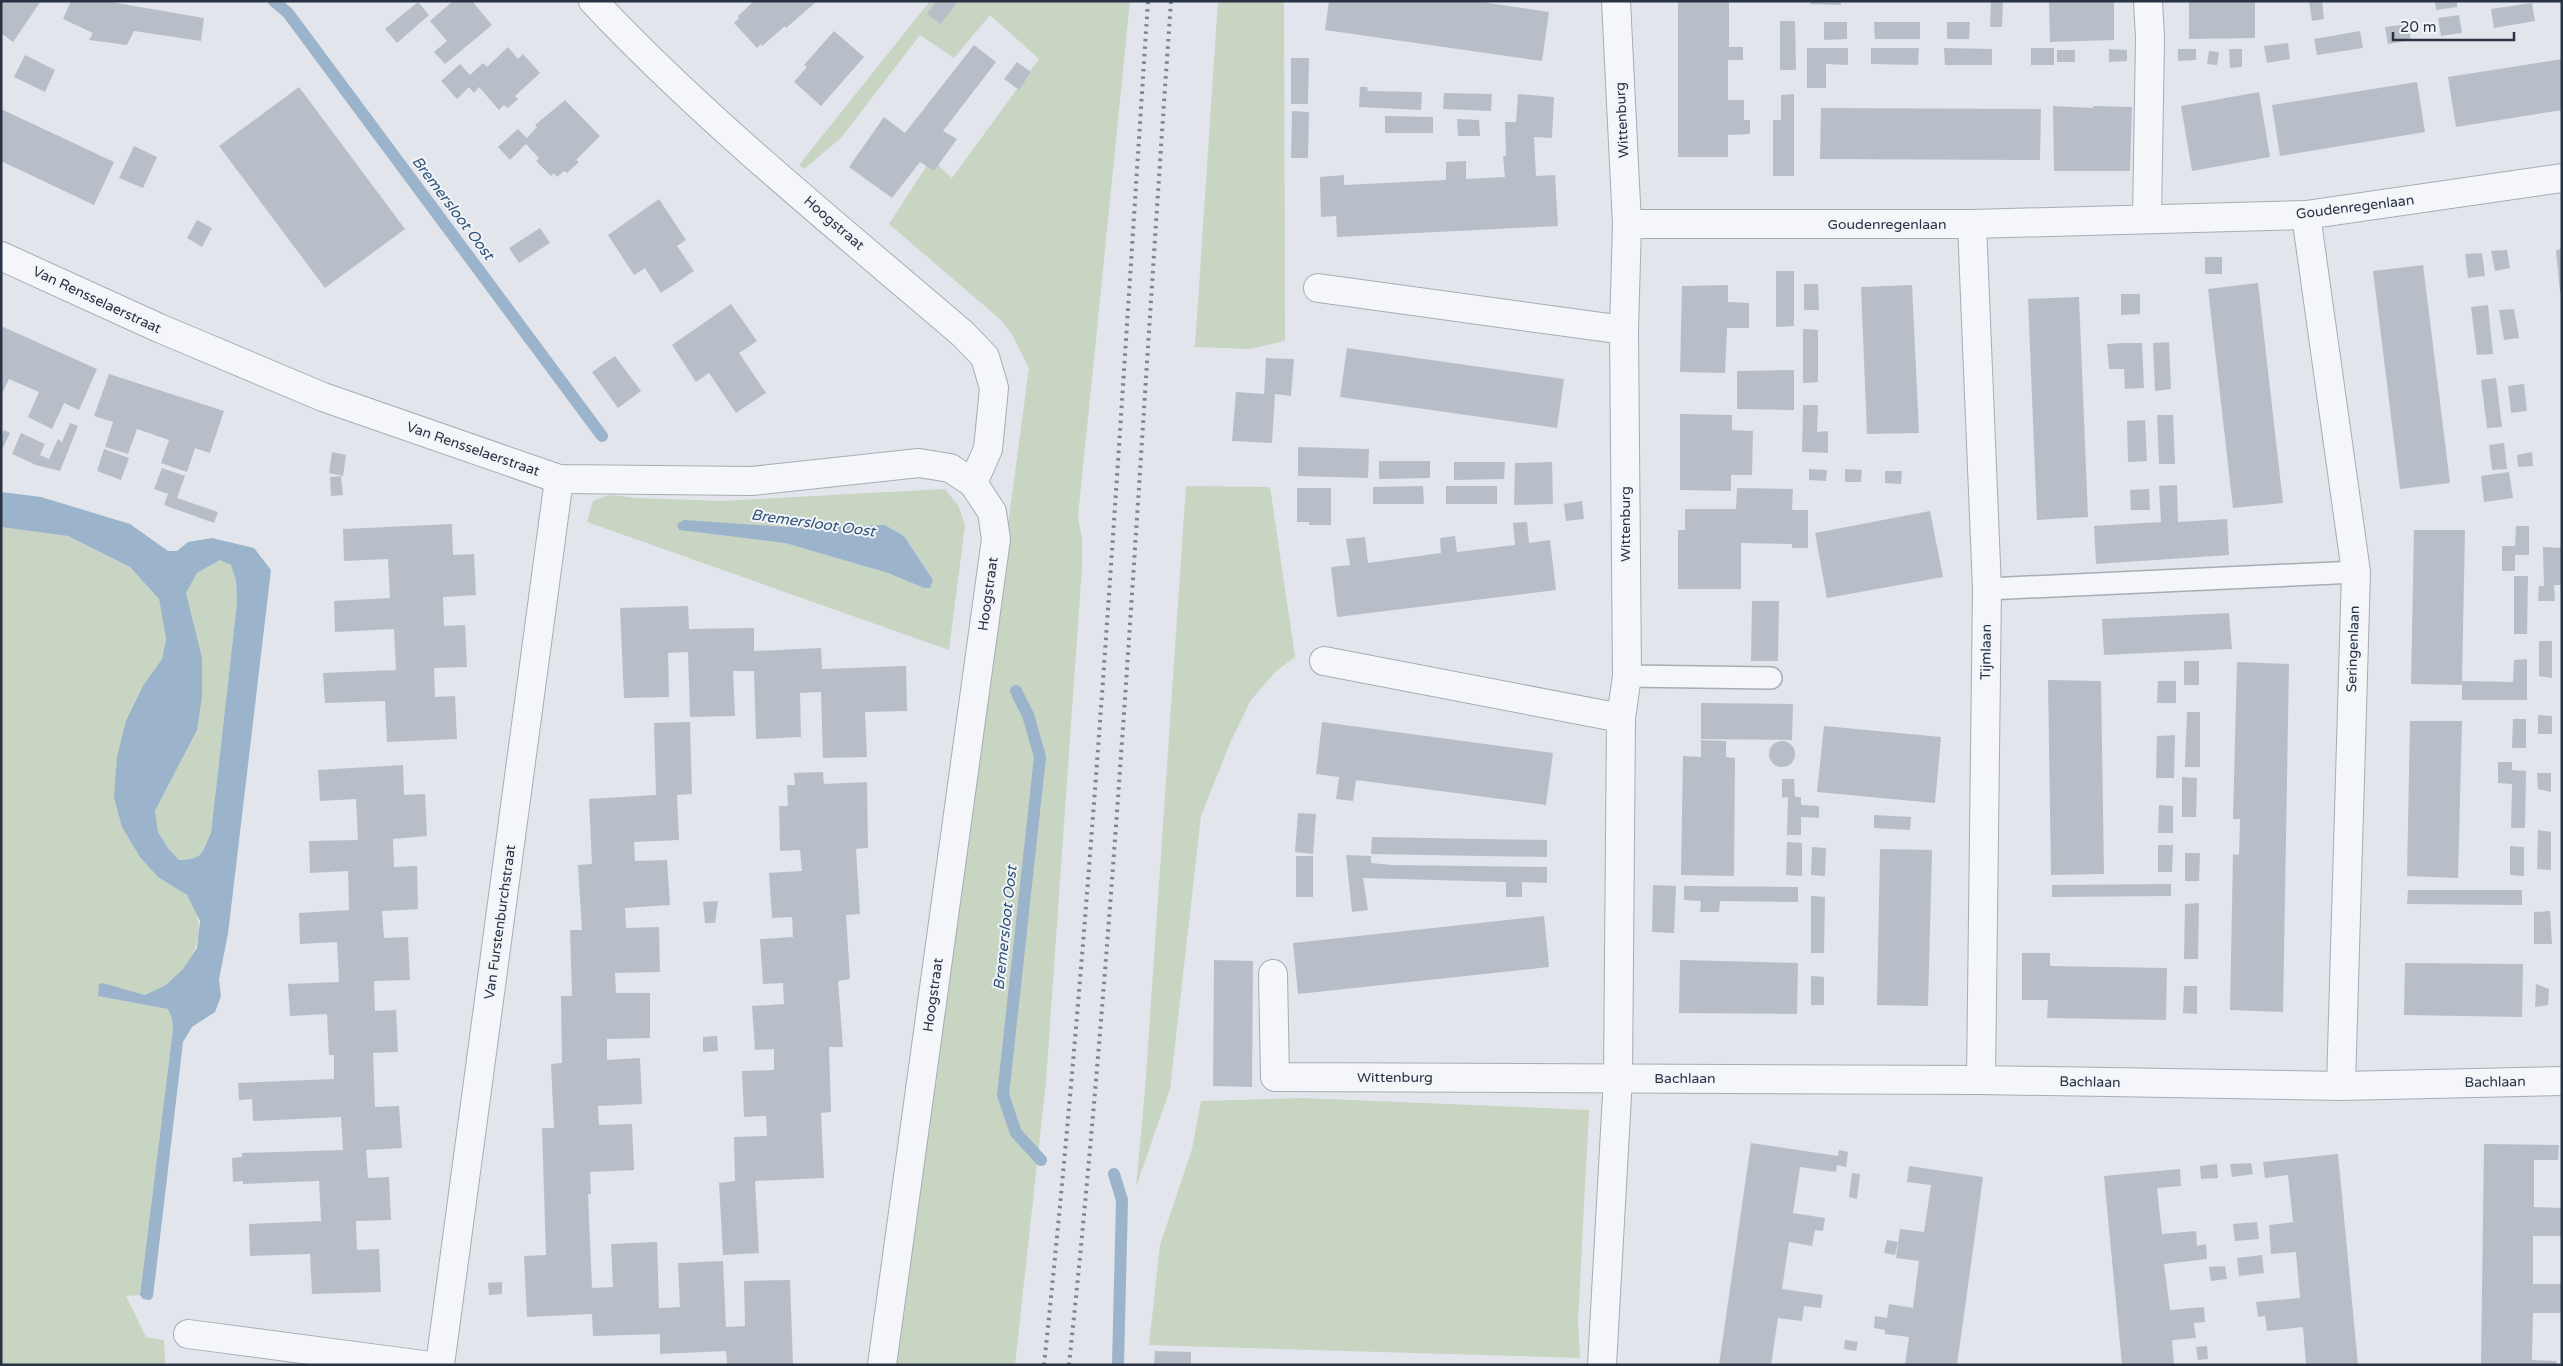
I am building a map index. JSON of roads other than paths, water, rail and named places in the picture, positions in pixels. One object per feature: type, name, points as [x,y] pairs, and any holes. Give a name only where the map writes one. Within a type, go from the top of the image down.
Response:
[{"type":"street","name":"Hoogstraat","points":[[593,1],[640,51],[704,111],[963,334],[985,357],[994,388],[988,449],[973,482],[992,512],[996,539],[882,1365]]},
{"type":"street","name":"Wittenburg","points":[[1602,1365],[1618,1078],[1621,718],[1627,676],[1624,330],[1627,224],[1616,1]]},
{"type":"street","points":[[2147,218],[2150,38],[2148,1]]},
{"type":"street","name":"Goudenregenlaan","points":[[1627,224],[1972,224],[2306,215],[2562,178]]},
{"type":"street","name":"Seringenlaan","points":[[2306,215],[2356,572],[2340,1086]]},
{"type":"street","name":"Tijmlaan","points":[[1972,224],[1987,589],[1981,1080]]},
{"type":"street","name":"Van Rensselaerstraat","points":[[1,256],[159,328],[323,397],[559,479],[752,481],[919,463],[950,468],[973,482]]},
{"type":"street","points":[[1318,288],[1624,330]]},
{"type":"street","name":"Van Furstenburchstraat","points":[[440,1365],[559,479]]},
{"type":"street","points":[[1324,662],[1621,718]]},
{"type":"street","name":"Wittenburg","points":[[1273,974],[1276,1077],[1618,1078]]},
{"type":"street","name":"Bachlaan","points":[[1618,1078],[1981,1080],[2340,1086],[2562,1081]]},
{"type":"street","points":[[188,1334],[423,1365]]},
{"type":"lane","points":[[1987,589],[2356,572]]},
{"type":"lane","points":[[1627,676],[1771,678]]},
{"type":"water","points":[[1,492],[41,497],[130,524],[168,551],[177,551],[188,542],[212,538],[254,548],[271,570],[228,934],[219,979],[221,996],[215,1012],[192,1027],[183,1042],[153,1297],[150,1300],[143,1299],[140,1295],[173,1029],[172,1019],[168,1009],[98,996],[99,984],[103,983],[145,995],[166,985],[183,969],[197,948],[200,921],[187,895],[158,877],[140,857],[122,827],[114,797],[117,757],[126,721],[144,684],[162,659],[166,639],[159,599],[130,567],[68,536],[1,527]],"holes":[[[220,560],[231,565],[236,581],[237,603],[211,833],[201,854],[197,857],[179,860],[168,848],[158,832],[155,811],[197,730],[202,697],[202,658],[186,593],[197,573]]]},
{"type":"water","points":[[684,520],[786,527],[885,525],[904,536],[933,580],[930,588],[924,588],[888,573],[785,543],[679,530],[677,524]]},
{"type":"waterway","name":"Bremersloot Oost","points":[[274,1],[288,13],[602,436]]},
{"type":"waterway","name":"Bremersloot Oost","points":[[1016,691],[1028,715],[1040,757],[1003,1095],[1016,1133],[1041,1160]]},
{"type":"waterway","name":"Bremersloot Oost","points":[[1114,1174],[1122,1200],[1118,1365]]},
{"type":"railway","points":[[1044,1365],[1061,1195],[1090,854],[1115,513],[1148,1]]},
{"type":"railway","points":[[1069,1365],[1086,1195],[1114,854],[1171,1]]}]
